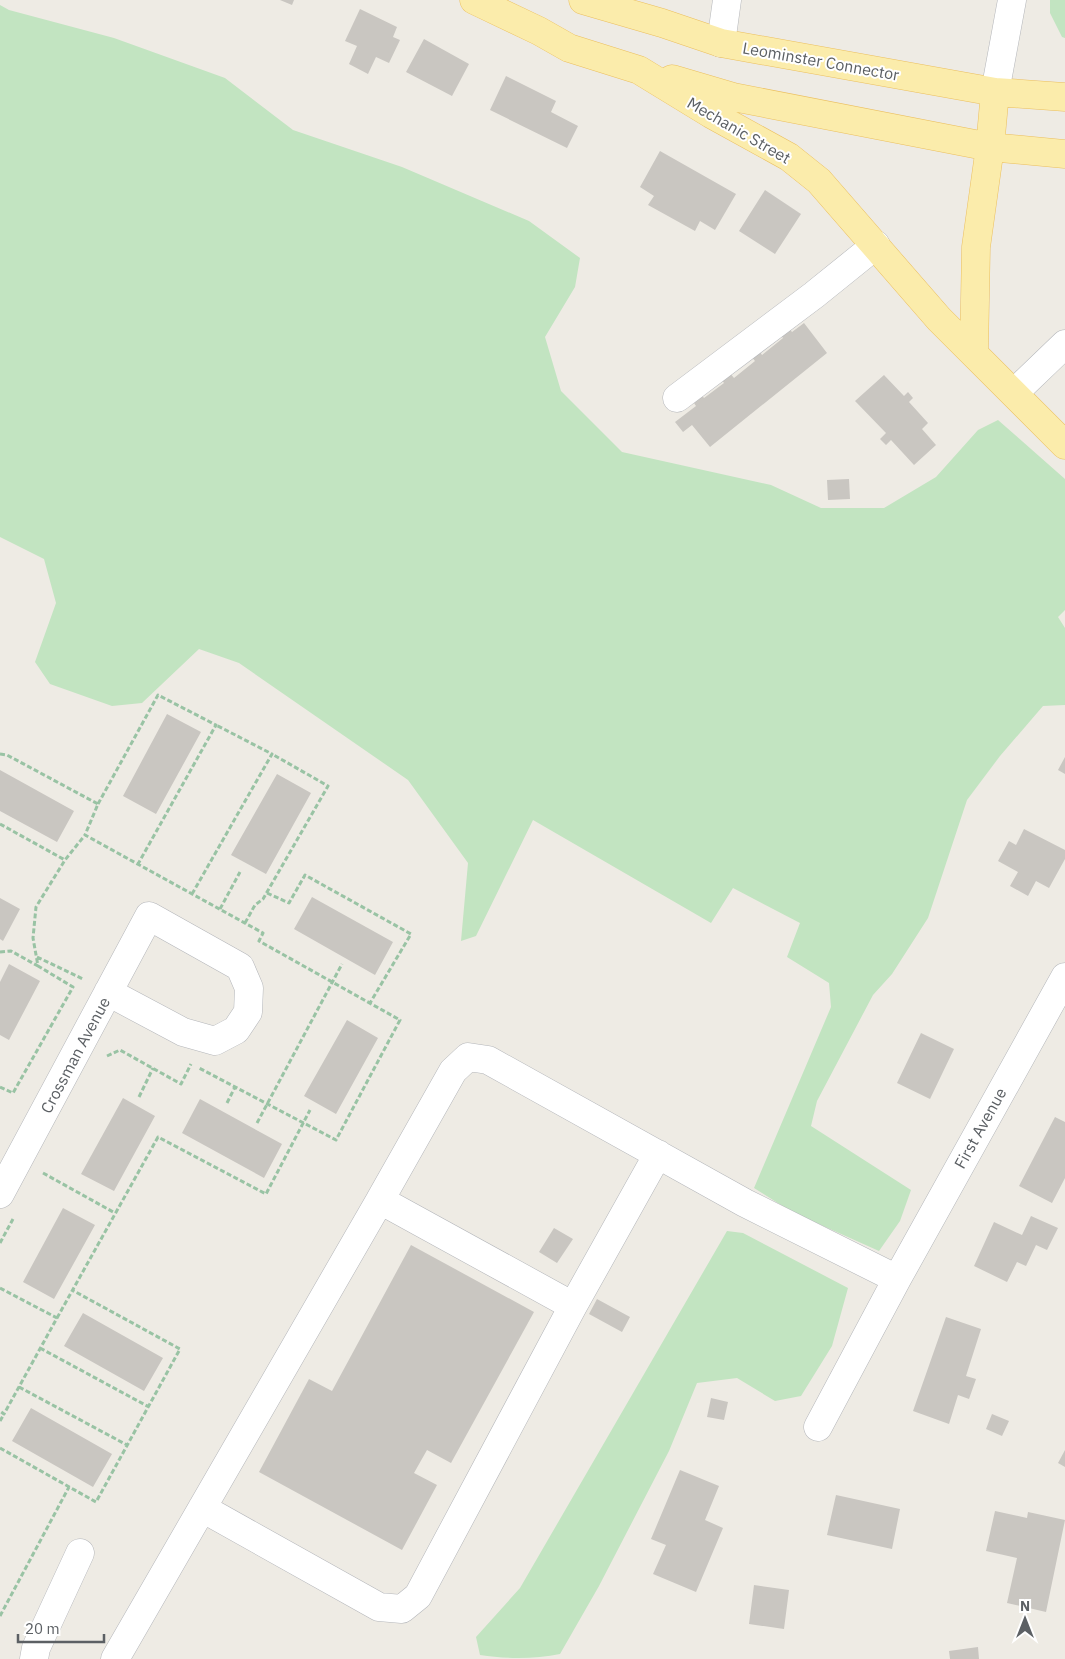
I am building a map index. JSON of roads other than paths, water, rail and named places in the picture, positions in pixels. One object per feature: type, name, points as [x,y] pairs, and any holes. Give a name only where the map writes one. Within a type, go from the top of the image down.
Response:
[{"type":"main road","name":"Mechanic Street","points":[[474,0],[539,31],[569,48],[639,70],[711,114],[789,157],[819,181],[933,311],[1065,445]]},
{"type":"main road","name":"Leominster Connector","points":[[583,0],[721,42],[995,92],[1065,97]]},
{"type":"main road","points":[[639,70],[733,97],[990,147],[1065,154]]},
{"type":"main road","points":[[974,353],[976,247],[990,147],[995,92]]},
{"type":"street","points":[[721,42],[727,0]]},
{"type":"street","points":[[995,92],[1012,0]]},
{"type":"street","points":[[677,398],[814,295],[876,245]]},
{"type":"street","points":[[1014,393],[1065,344]]},
{"type":"street","name":"Crossman Avenue","points":[[0,1194],[108,992],[149,916],[240,967],[249,988],[248,1012],[236,1030],[215,1042],[183,1032],[108,992]]},
{"type":"street","name":"First Avenue","points":[[818,1427],[897,1279],[1065,977]]},
{"type":"street","points":[[115,1659],[453,1071],[468,1057],[488,1060],[745,1203],[897,1279]]},
{"type":"street","points":[[202,1508],[380,1608],[402,1609],[418,1596],[573,1306],[658,1154]]},
{"type":"street","points":[[380,1200],[573,1306]]},
{"type":"street","points":[[34,1659],[36,1648],[80,1553]]}]
